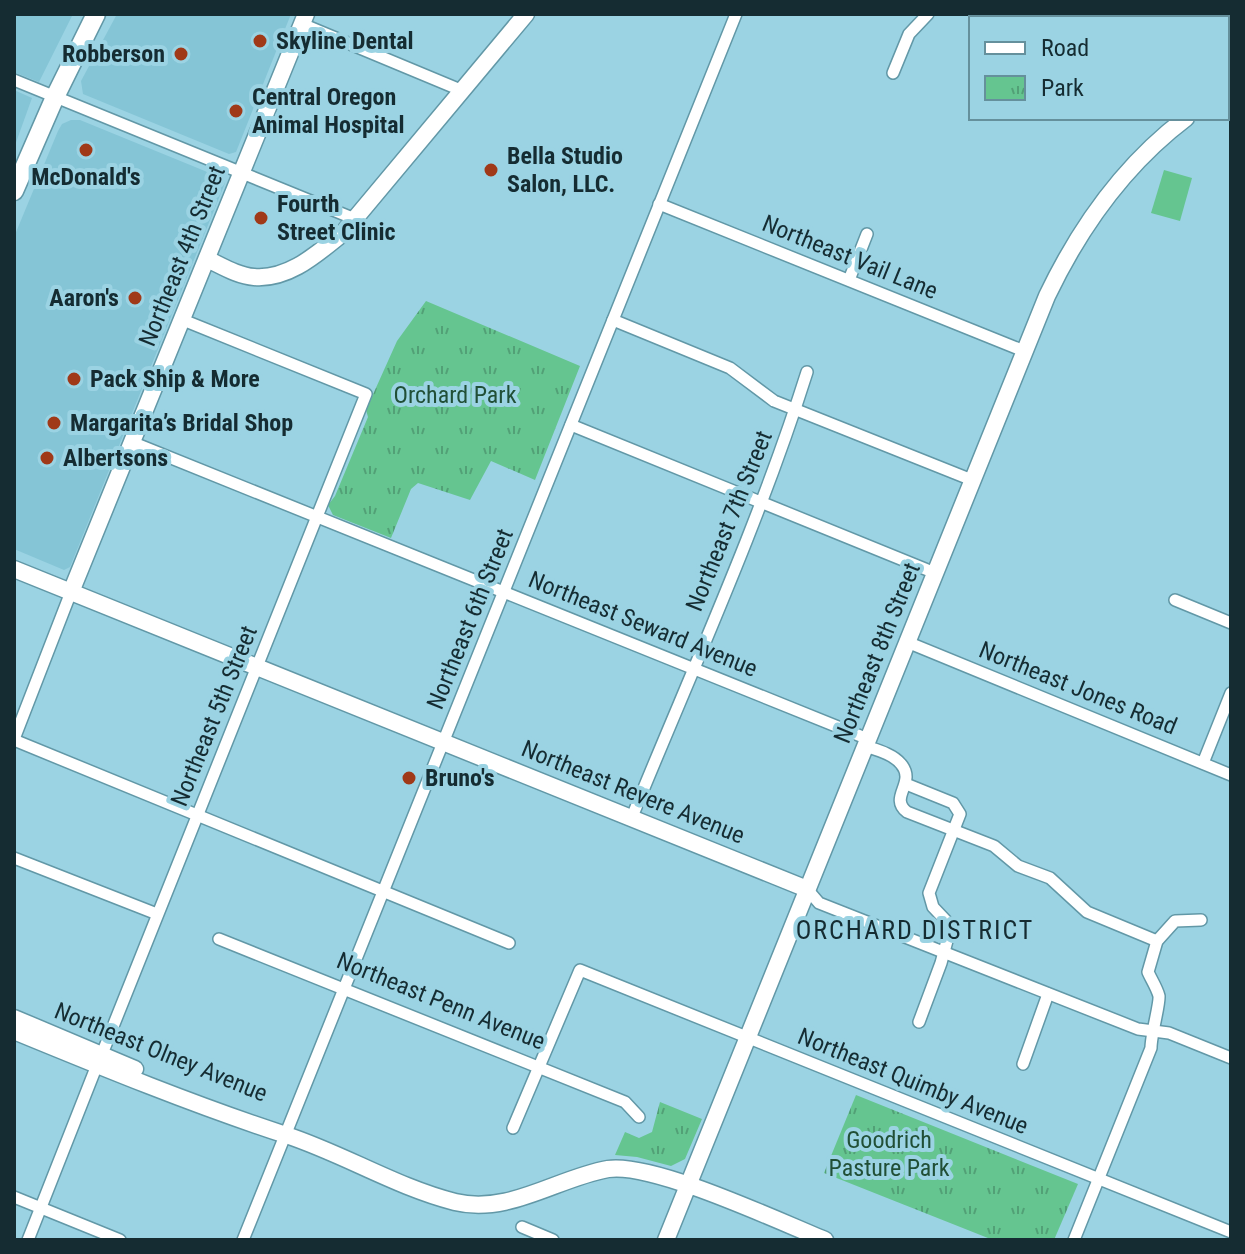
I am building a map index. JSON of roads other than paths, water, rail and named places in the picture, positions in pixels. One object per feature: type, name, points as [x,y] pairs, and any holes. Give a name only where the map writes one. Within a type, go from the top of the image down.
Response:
[{"type":"main road","points":[[14,191],[96,14]]},
{"type":"main road","points":[[207,259],[255,277],[274,275],[315,256],[343,233],[526,14]]},
{"type":"main road","name":"Northeast 4th Street","points":[[71,592],[304,19]]},
{"type":"main road","name":"Northeast 8th Street","points":[[666,1240],[1047,296],[1078,237],[1122,178],[1178,120]]},
{"type":"main road","name":"Northeast Revere Avenue","points":[[14,569],[807,889]]},
{"type":"main road","name":"Northeast Olney Avenue","points":[[14,1018],[99,1059]]},
{"type":"main road","name":"Northeast Olney Avenue","points":[[14,1031],[275,1123],[285,1135],[458,1203],[496,1204],[608,1169],[653,1173],[688,1187]]},
{"type":"main road","points":[[688,1187],[805,1236],[825,1240]]},
{"type":"street","name":"Northeast 6th Street","points":[[243,1240],[736,14]]},
{"type":"street","points":[[893,73],[909,34],[928,14]]},
{"type":"street","points":[[304,19],[463,91]]},
{"type":"street","points":[[14,80],[355,219]]},
{"type":"street","name":"Northeast Vail Lane","points":[[659,204],[1024,351]]},
{"type":"street","points":[[849,280],[867,234]]},
{"type":"street","name":"Northeast 5th Street","points":[[28,1240],[366,394],[183,320]]},
{"type":"street","points":[[613,320],[730,368],[774,401],[972,480]]},
{"type":"street","name":"Northeast 7th Street","points":[[632,817],[761,501],[807,372]]},
{"type":"street","points":[[571,425],[935,573]]},
{"type":"street","name":"Northeast Seward Avenue","points":[[134,443],[693,668],[867,742],[901,763],[906,773],[906,784]]},
{"type":"street","name":"Northeast 4th Street","points":[[14,740],[71,592]]},
{"type":"street","points":[[1175,600],[1231,623]]},
{"type":"street","name":"Northeast Jones Road","points":[[907,642],[1231,775]]},
{"type":"street","points":[[1203,763],[1231,693]]},
{"type":"street","points":[[14,740],[509,943]]},
{"type":"street","points":[[919,1022],[951,926],[933,907],[929,893],[952,832],[960,814],[953,803],[906,784],[899,801],[900,807],[907,812],[952,832],[994,846],[1018,866],[1050,878],[1087,912],[1157,941]]},
{"type":"street","points":[[14,858],[157,914]]},
{"type":"street","name":"Northeast Revere Avenue","points":[[807,889],[819,903],[942,953],[1151,1032],[1169,1033],[1231,1058]]},
{"type":"street","points":[[1074,1240],[1151,1048],[1159,995],[1148,972],[1157,941],[1166,927],[1175,921],[1201,920]]},
{"type":"street","name":"Northeast Penn Avenue","points":[[219,939],[625,1102],[639,1117]]},
{"type":"street","name":"Northeast Quimby Avenue","points":[[539,1067],[580,970],[1231,1232]]},
{"type":"street","points":[[1023,1064],[1048,994]]},
{"type":"street","points":[[513,1128],[539,1067]]},
{"type":"street","points":[[14,1197],[120,1240]]},
{"type":"street","points":[[522,1227],[553,1240]]},
{"type":"place","name":"Skyline Dental","points":[[260,41]]},
{"type":"place","name":"Robberson","points":[[181,54]]},
{"type":"place","name":"Central Oregon Animal Hospital","points":[[236,111]]},
{"type":"place","name":"McDonald's","points":[[86,150]]},
{"type":"place","name":"Bella Studio Salon, LLC.","points":[[491,170]]},
{"type":"place","name":"Fourth Street Clinic","points":[[261,218]]},
{"type":"place","name":"Aaron's","points":[[135,298]]},
{"type":"place","name":"Pack Ship & More","points":[[74,379]]},
{"type":"place","name":"Margarita’s Bridal Shop","points":[[54,423]]},
{"type":"place","name":"Albertsons","points":[[47,458]]},
{"type":"place","name":"Bruno's","points":[[409,778]]},
{"type":"district","name":"ORCHARD DISTRICT","points":[[915,930]]},
{"type":"park label","name":"Orchard Park","points":[[455,395]]},
{"type":"park label","name":"Goodrich Pasture Park","points":[[889,1154]]}]
